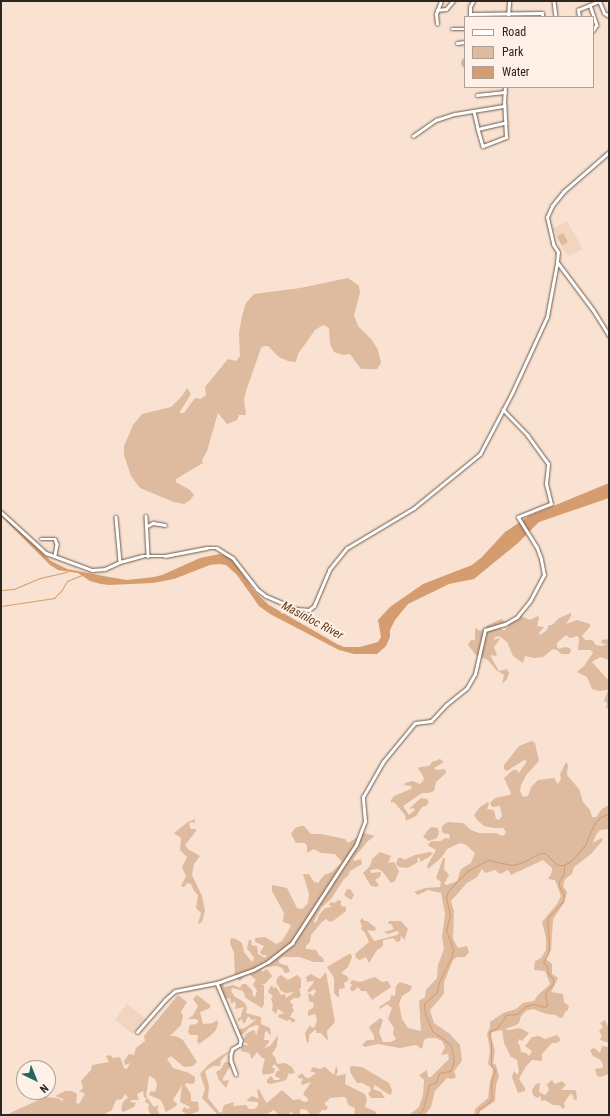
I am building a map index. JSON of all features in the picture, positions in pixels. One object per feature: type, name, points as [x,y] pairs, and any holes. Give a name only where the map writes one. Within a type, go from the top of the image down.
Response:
[{"type":"street","points":[[437,24],[438,10],[441,1]]},
{"type":"street","points":[[438,10],[446,10],[453,1]]},
{"type":"street","points":[[473,1],[470,16],[508,16],[542,13],[543,16]]},
{"type":"street","points":[[508,16],[509,1]]},
{"type":"street","points":[[554,1],[556,16]]},
{"type":"street","points":[[579,16],[578,10],[599,1],[604,13],[609,16]]},
{"type":"street","points":[[590,5],[594,16]]},
{"type":"street","points":[[594,16],[597,25],[594,30]]},
{"type":"street","points":[[452,29],[464,29]]},
{"type":"street","points":[[457,43],[464,42]]},
{"type":"street","points":[[474,111],[483,146],[506,137],[504,106],[505,88]]},
{"type":"street","points":[[477,95],[505,92]]},
{"type":"street","points":[[413,136],[436,120],[504,106]]},
{"type":"street","points":[[478,129],[505,123]]},
{"type":"street","points":[[1,512],[42,550],[92,570],[105,569],[120,562],[148,556],[165,556],[207,548],[217,548],[232,558],[257,589],[266,596],[296,610],[309,610],[314,606],[329,570],[347,548],[414,508],[480,454],[503,410],[550,309],[558,252],[548,224],[548,213],[571,184],[609,153]]},
{"type":"street","points":[[557,262],[593,310],[609,336]]},
{"type":"street","points":[[137,1032],[165,1000],[175,992],[217,983],[260,967],[287,948],[298,934],[356,845],[365,822],[364,797],[383,762],[415,723],[432,721],[446,705],[467,688],[474,674],[485,630],[505,624],[517,617],[530,601],[539,586],[544,575],[541,560],[530,536],[518,517],[552,504],[546,484],[548,464],[528,436],[503,410]]},
{"type":"street","points":[[146,516],[148,556]]},
{"type":"street","points":[[116,517],[120,562]]},
{"type":"street","points":[[147,526],[153,523],[166,525]]},
{"type":"street","points":[[41,539],[55,539],[57,548],[55,555]]},
{"type":"street","points":[[217,983],[241,1040],[240,1045],[231,1054],[231,1061],[236,1074]]},
{"type":"shaded area","points":[[567,221],[583,249],[569,256],[564,251],[553,228]]},
{"type":"shaded area","points":[[127,1004],[145,1018],[133,1034],[115,1020]]},
{"type":"green space","points":[[563,233],[568,242],[562,245],[557,236]]},
{"type":"green space","points":[[348,278],[359,286],[360,293],[354,315],[358,326],[372,340],[378,350],[381,363],[377,369],[361,369],[350,354],[343,355],[334,352],[330,344],[329,328],[323,325],[315,330],[298,354],[296,362],[288,361],[279,357],[268,346],[264,346],[261,348],[246,391],[244,399],[246,415],[239,415],[237,420],[227,424],[218,413],[207,451],[202,460],[203,463],[176,479],[176,482],[190,490],[194,495],[190,500],[184,504],[174,502],[140,488],[131,476],[124,455],[124,446],[133,425],[142,414],[171,407],[182,396],[187,388],[191,394],[179,413],[184,413],[195,398],[201,399],[206,395],[205,387],[228,359],[236,361],[240,356],[239,333],[242,316],[246,303],[254,294],[300,288]]},
{"type":"green space","points":[[571,613],[571,616],[566,624],[577,620],[590,624],[590,627],[582,636],[585,640],[592,640],[596,645],[603,646],[606,644],[601,643],[602,640],[609,639],[609,660],[600,657],[592,662],[609,681],[609,709],[606,708],[607,703],[604,701],[608,690],[599,691],[592,689],[587,677],[577,672],[584,666],[593,653],[591,650],[578,650],[578,636],[570,638],[566,635],[557,643],[557,647],[559,649],[565,647],[570,648],[571,651],[569,654],[561,654],[557,650],[553,649],[543,657],[534,658],[525,656],[523,663],[513,656],[507,642],[499,636],[495,637],[494,640],[500,639],[494,647],[497,655],[494,656],[491,654],[491,657],[499,671],[507,669],[509,673],[507,679],[502,684],[504,675],[496,670],[488,660],[476,655],[468,645],[471,640],[475,640],[475,628],[481,631],[488,625],[501,619],[506,622],[501,628],[504,631],[511,623],[521,616],[530,620],[538,616],[537,626],[544,627],[539,633],[540,635],[546,631],[549,625],[552,625],[559,618]]},
{"type":"green space","points":[[532,741],[535,743],[539,761],[527,774],[521,785],[520,791],[523,797],[528,796],[531,787],[538,780],[554,778],[558,784],[561,779],[560,774],[566,762],[568,765],[567,775],[579,789],[583,802],[590,810],[592,817],[596,817],[602,809],[609,805],[609,829],[600,830],[593,843],[601,838],[603,840],[591,854],[574,867],[572,874],[565,879],[563,886],[567,892],[564,903],[553,919],[551,950],[546,959],[552,964],[552,974],[558,978],[551,992],[563,994],[564,1002],[569,1006],[568,1010],[565,1012],[563,1017],[560,1018],[556,1015],[547,1014],[533,1009],[526,1011],[521,1016],[519,1023],[505,1029],[509,1030],[520,1028],[529,1033],[522,1041],[519,1039],[518,1043],[521,1052],[526,1053],[529,1056],[532,1051],[525,1046],[532,1037],[539,1036],[545,1039],[557,1035],[561,1040],[557,1043],[552,1043],[542,1054],[542,1061],[532,1060],[526,1066],[519,1079],[525,1088],[525,1091],[518,1093],[512,1077],[514,1071],[517,1075],[519,1072],[517,1060],[511,1057],[504,1043],[502,1030],[492,1032],[491,1036],[495,1051],[493,1063],[496,1065],[499,1076],[496,1085],[495,1101],[479,1112],[480,1115],[474,1115],[475,1109],[488,1098],[492,1075],[493,1069],[488,1064],[490,1050],[487,1034],[490,1027],[490,1022],[503,1013],[516,1009],[523,1003],[534,1001],[550,984],[545,971],[534,970],[535,961],[541,958],[546,950],[546,938],[542,922],[557,904],[561,896],[555,880],[548,879],[552,872],[552,868],[543,860],[511,875],[508,870],[500,874],[495,870],[485,873],[482,869],[477,877],[467,883],[451,901],[454,911],[453,939],[458,948],[467,946],[469,952],[465,957],[457,957],[453,960],[444,982],[444,994],[430,1010],[434,1023],[450,1034],[460,1045],[462,1061],[454,1071],[456,1077],[452,1079],[447,1078],[435,1091],[431,1107],[425,1115],[409,1115],[419,1107],[423,1095],[424,1080],[419,1075],[427,1070],[428,1077],[431,1077],[449,1059],[448,1054],[441,1055],[445,1047],[442,1041],[436,1038],[428,1038],[424,1040],[422,1049],[416,1045],[400,1048],[378,1044],[365,1047],[362,1045],[367,1040],[374,1040],[374,1036],[369,1027],[380,1018],[383,1020],[379,1032],[383,1042],[391,1042],[396,1039],[393,1034],[394,1028],[388,1019],[392,1008],[387,1004],[380,1009],[379,1007],[390,1000],[391,995],[395,996],[396,986],[400,982],[412,986],[410,991],[402,996],[399,1004],[402,1019],[408,1028],[421,1031],[419,1001],[425,997],[426,990],[437,978],[438,965],[444,949],[442,937],[445,914],[441,893],[428,890],[418,895],[414,892],[425,888],[440,887],[441,882],[436,878],[443,858],[445,858],[444,869],[449,875],[444,884],[447,885],[457,881],[461,869],[471,863],[475,853],[466,845],[460,843],[447,849],[442,857],[428,869],[427,866],[436,850],[428,844],[432,841],[441,841],[445,838],[450,839],[449,834],[443,833],[442,831],[442,826],[448,822],[463,823],[471,830],[479,833],[496,833],[502,836],[504,835],[506,832],[503,828],[484,826],[474,815],[480,807],[488,802],[489,804],[487,809],[494,810],[496,819],[499,820],[502,816],[500,806],[492,807],[490,803],[495,798],[510,795],[511,793],[504,778],[513,770],[517,770],[519,773],[527,761],[524,760],[507,771],[504,769],[504,765],[519,746]]},
{"type":"green space","points":[[440,759],[444,762],[434,768],[436,770],[445,769],[446,773],[436,782],[434,791],[422,793],[403,806],[409,815],[415,810],[413,808],[410,809],[412,806],[421,798],[427,799],[429,802],[426,806],[422,807],[416,816],[406,821],[405,815],[394,802],[391,803],[391,800],[394,796],[411,789],[412,786],[404,785],[405,783],[412,781],[420,784],[423,781],[424,778],[418,768],[429,766],[432,762]]},
{"type":"green space","points":[[195,819],[195,823],[191,822],[189,824],[191,829],[196,829],[196,831],[185,845],[188,849],[200,856],[194,864],[192,875],[202,896],[205,911],[202,922],[198,924],[201,913],[196,908],[198,895],[194,891],[191,884],[187,883],[184,887],[181,886],[186,876],[182,867],[187,857],[180,850],[181,838],[174,833],[188,822]]},
{"type":"green space","points":[[304,826],[311,834],[321,834],[345,839],[348,843],[364,833],[375,836],[368,841],[353,859],[354,861],[361,859],[362,864],[350,871],[331,899],[321,908],[314,921],[314,923],[317,921],[319,915],[325,908],[332,907],[329,905],[331,902],[335,903],[338,900],[341,901],[341,906],[346,907],[346,911],[333,921],[330,922],[326,919],[322,922],[311,935],[310,942],[306,946],[306,949],[316,950],[323,958],[324,962],[314,962],[299,957],[283,957],[279,960],[279,963],[288,966],[290,972],[285,973],[282,968],[277,966],[265,967],[261,970],[262,972],[267,969],[272,976],[265,984],[260,984],[264,985],[264,1004],[262,1008],[246,998],[243,991],[233,988],[231,990],[234,996],[245,1003],[247,1008],[246,1013],[261,1017],[261,1024],[270,1028],[270,1035],[267,1031],[265,1032],[264,1040],[269,1040],[269,1042],[264,1048],[270,1046],[278,1035],[277,1046],[272,1054],[275,1057],[277,1064],[285,1063],[292,1067],[295,1073],[288,1074],[287,1079],[283,1081],[271,1084],[267,1083],[267,1080],[271,1076],[274,1080],[279,1080],[280,1078],[276,1077],[275,1075],[277,1071],[280,1071],[278,1068],[274,1064],[272,1067],[275,1069],[274,1073],[263,1075],[262,1071],[265,1058],[262,1058],[257,1052],[252,1059],[249,1053],[241,1051],[242,1045],[249,1045],[243,1041],[246,1034],[253,1030],[255,1031],[256,1036],[259,1026],[256,1025],[249,1028],[242,1035],[239,1033],[239,1029],[245,1028],[257,1019],[252,1020],[248,1016],[245,1023],[243,1023],[242,1019],[238,1022],[238,1018],[241,1017],[244,1007],[235,1009],[236,1002],[231,1003],[230,998],[224,999],[219,984],[223,981],[224,987],[233,985],[240,988],[242,984],[246,984],[252,990],[253,996],[255,997],[257,991],[253,984],[256,980],[249,974],[240,981],[235,978],[234,953],[230,943],[231,938],[242,943],[244,952],[252,962],[254,958],[247,948],[249,940],[252,940],[251,945],[257,946],[258,954],[265,958],[267,955],[262,955],[260,952],[264,946],[255,942],[255,938],[265,937],[276,944],[282,941],[291,926],[283,922],[284,913],[272,891],[272,885],[287,888],[297,908],[302,909],[308,903],[309,894],[303,874],[309,874],[314,882],[318,883],[324,875],[332,872],[342,862],[335,854],[321,853],[314,849],[307,853],[307,846],[305,843],[296,843],[291,834],[295,828]]},
{"type":"green space","points":[[431,827],[438,828],[439,833],[437,838],[429,841],[423,837]]},
{"type":"green space","points":[[380,852],[391,856],[388,863],[394,862],[399,871],[395,881],[391,883],[382,871],[377,869],[370,870],[371,873],[381,872],[380,877],[375,880],[379,885],[376,887],[371,886],[363,873],[370,866],[372,859]]},
{"type":"green space","points":[[430,852],[433,853],[429,857],[420,862],[420,858],[417,858],[418,862],[408,868],[399,867],[396,864],[398,858],[402,858],[404,860],[415,855]]},
{"type":"green space","points":[[347,889],[350,889],[354,895],[351,900],[344,895]]},
{"type":"green space","points":[[362,918],[376,928],[375,931],[367,930],[374,941],[397,935],[399,932],[397,931],[388,934],[384,932],[394,929],[391,924],[388,924],[389,921],[401,921],[408,929],[405,938],[406,941],[401,936],[400,941],[397,942],[393,938],[383,940],[383,946],[377,950],[369,963],[366,957],[360,960],[356,958],[355,954],[369,942],[365,933],[361,929],[362,926],[360,921]]},
{"type":"green space","points":[[351,954],[352,957],[348,967],[341,973],[347,976],[349,980],[344,983],[345,988],[339,989],[339,998],[334,993],[334,978],[327,967]]},
{"type":"green space","points":[[326,972],[335,1022],[327,1031],[328,1041],[321,1033],[316,1033],[316,1029],[309,1035],[309,1041],[307,1043],[305,1033],[310,1025],[312,1028],[315,1027],[317,1019],[315,1014],[308,1016],[308,1011],[313,1008],[314,1003],[309,1001],[308,995],[309,993],[313,996],[316,991],[314,989],[310,992],[307,991],[314,982],[307,982],[306,977],[311,974],[320,979]]},
{"type":"green space","points":[[281,975],[288,980],[297,975],[301,979],[301,988],[299,989],[301,995],[299,998],[294,998],[290,1001],[294,1010],[290,1017],[296,1020],[292,1023],[290,1019],[287,1021],[278,1017],[279,1014],[284,1014],[280,1010],[278,1009],[276,1014],[272,1010],[273,1005],[271,999],[273,996],[268,992],[270,987],[273,985],[272,988],[276,987],[281,995],[285,994],[286,998],[294,992],[286,993],[281,991],[276,982],[278,977]]},
{"type":"green space","points":[[375,977],[382,982],[388,981],[391,987],[372,1000],[366,991],[361,991],[358,987],[354,991],[351,991],[350,988],[352,985],[350,983],[352,980],[360,982]]},
{"type":"green space","points":[[178,995],[187,1002],[181,1012],[183,1016],[181,1025],[170,1036],[176,1036],[183,1040],[197,1062],[193,1066],[184,1067],[171,1056],[167,1059],[173,1068],[189,1073],[195,1077],[193,1084],[186,1083],[185,1085],[191,1094],[191,1101],[198,1102],[199,1110],[197,1112],[188,1115],[182,1111],[184,1107],[188,1109],[190,1107],[180,1102],[182,1085],[173,1100],[177,1104],[176,1106],[166,1112],[161,1100],[149,1095],[151,1091],[155,1092],[157,1085],[155,1079],[149,1076],[146,1096],[154,1107],[159,1105],[157,1109],[160,1115],[151,1115],[148,1109],[149,1104],[145,1102],[146,1098],[144,1097],[143,1091],[137,1094],[139,1100],[131,1100],[131,1102],[136,1103],[134,1107],[123,1112],[121,1109],[123,1102],[128,1097],[125,1094],[122,1099],[116,1100],[112,1110],[103,1115],[6,1115],[38,1100],[56,1100],[56,1098],[63,1101],[63,1099],[56,1096],[65,1091],[72,1091],[77,1094],[76,1103],[79,1104],[85,1094],[79,1092],[83,1088],[81,1081],[91,1070],[92,1065],[109,1062],[106,1056],[110,1055],[113,1058],[120,1057],[124,1068],[127,1069],[130,1063],[125,1065],[124,1061],[129,1054],[134,1055],[136,1048],[145,1041],[144,1036]]},
{"type":"green space","points":[[197,995],[210,1005],[210,1008],[200,1012],[203,1024],[213,1023],[217,1020],[218,1023],[216,1030],[199,1044],[197,1041],[198,1035],[190,1035],[188,1032],[190,1025],[196,1024],[199,1021],[196,1019],[188,1019],[193,1015],[198,1006],[193,999]]},
{"type":"green space","points":[[605,1020],[609,1029],[609,1043],[600,1040],[602,1036],[599,1031],[603,1027],[600,1023]]},
{"type":"green space","points":[[602,1046],[609,1047],[609,1074],[600,1077],[597,1076],[595,1069],[603,1068],[603,1065],[601,1060],[593,1056],[590,1050],[594,1048],[600,1053]]},
{"type":"green space","points":[[227,1052],[228,1053],[221,1060],[220,1066],[213,1066],[205,1071],[209,1086],[208,1098],[220,1113],[222,1112],[224,1105],[234,1102],[233,1106],[246,1105],[249,1109],[254,1109],[258,1106],[258,1102],[246,1101],[252,1096],[259,1099],[257,1091],[259,1089],[267,1103],[282,1090],[293,1100],[299,1099],[304,1102],[308,1101],[303,1094],[311,1082],[302,1085],[301,1083],[303,1079],[298,1078],[298,1076],[302,1073],[306,1078],[309,1078],[316,1073],[310,1071],[313,1067],[320,1069],[325,1067],[334,1075],[336,1066],[338,1070],[336,1076],[346,1074],[345,1084],[365,1094],[367,1099],[365,1107],[375,1111],[377,1115],[354,1115],[355,1108],[348,1105],[345,1097],[342,1097],[330,1098],[324,1104],[328,1107],[326,1110],[322,1110],[318,1115],[310,1115],[307,1110],[302,1109],[300,1110],[300,1115],[295,1115],[291,1112],[288,1115],[279,1115],[274,1110],[265,1115],[218,1115],[202,1098],[205,1089],[200,1074],[208,1065]]},
{"type":"green space","points":[[225,1062],[229,1062],[231,1065],[223,1078],[223,1081],[229,1080],[226,1088],[219,1080],[216,1072],[221,1069]]},
{"type":"green space","points":[[350,1067],[362,1067],[389,1083],[392,1090],[391,1095],[375,1085],[373,1089],[381,1092],[385,1098],[371,1098],[368,1094],[371,1090],[370,1087],[362,1083],[357,1083],[350,1072]]},
{"type":"green space","points":[[552,1080],[555,1084],[562,1081],[566,1085],[561,1090],[575,1090],[577,1099],[574,1100],[573,1095],[570,1094],[564,1103],[565,1107],[563,1109],[559,1105],[553,1105],[545,1100],[541,1101],[541,1096],[537,1098],[533,1095],[532,1090],[536,1084],[540,1083],[539,1092],[545,1095],[549,1090],[547,1084]]},
{"type":"water","points":[[609,483],[609,498],[539,522],[518,543],[474,579],[449,584],[408,604],[395,620],[390,630],[390,637],[386,646],[377,654],[354,654],[339,650],[270,614],[259,606],[237,575],[226,565],[210,565],[174,579],[153,583],[101,584],[90,581],[78,573],[58,570],[50,565],[1,516],[1,513],[51,561],[67,569],[109,577],[127,580],[154,577],[162,575],[200,558],[220,554],[226,556],[234,561],[254,591],[269,605],[337,644],[344,647],[360,647],[378,642],[381,637],[378,620],[390,607],[423,584],[472,565],[482,557],[505,532],[529,516]]},
{"type":"waterway","points":[[1,590],[14,589],[40,578],[67,572]]},
{"type":"waterway","points":[[1,606],[54,598],[61,591],[67,581],[82,575]]},
{"type":"waterway","points":[[418,1115],[423,1109],[429,1085],[436,1082],[439,1073],[450,1071],[454,1061],[451,1046],[433,1032],[425,1014],[424,1004],[437,992],[439,982],[452,955],[453,949],[446,930],[450,915],[446,897],[448,891],[467,871],[488,860],[511,865],[521,863],[540,853],[545,853],[557,865],[564,865],[572,860],[585,845],[594,824],[599,818],[609,813]]},
{"type":"waterway","points":[[477,1115],[479,1109],[492,1098],[491,1084],[495,1070],[491,1065],[491,1042],[489,1032],[498,1027],[506,1015],[517,1014],[526,1006],[533,1004],[545,1007],[547,1005],[545,993],[553,984],[553,979],[548,973],[547,966],[543,962],[548,954],[549,947],[547,919],[563,901],[564,895],[559,886],[559,881],[564,873],[564,865]]},
{"type":"water label","name":"Masinloc River","points":[[312,621]]}]
